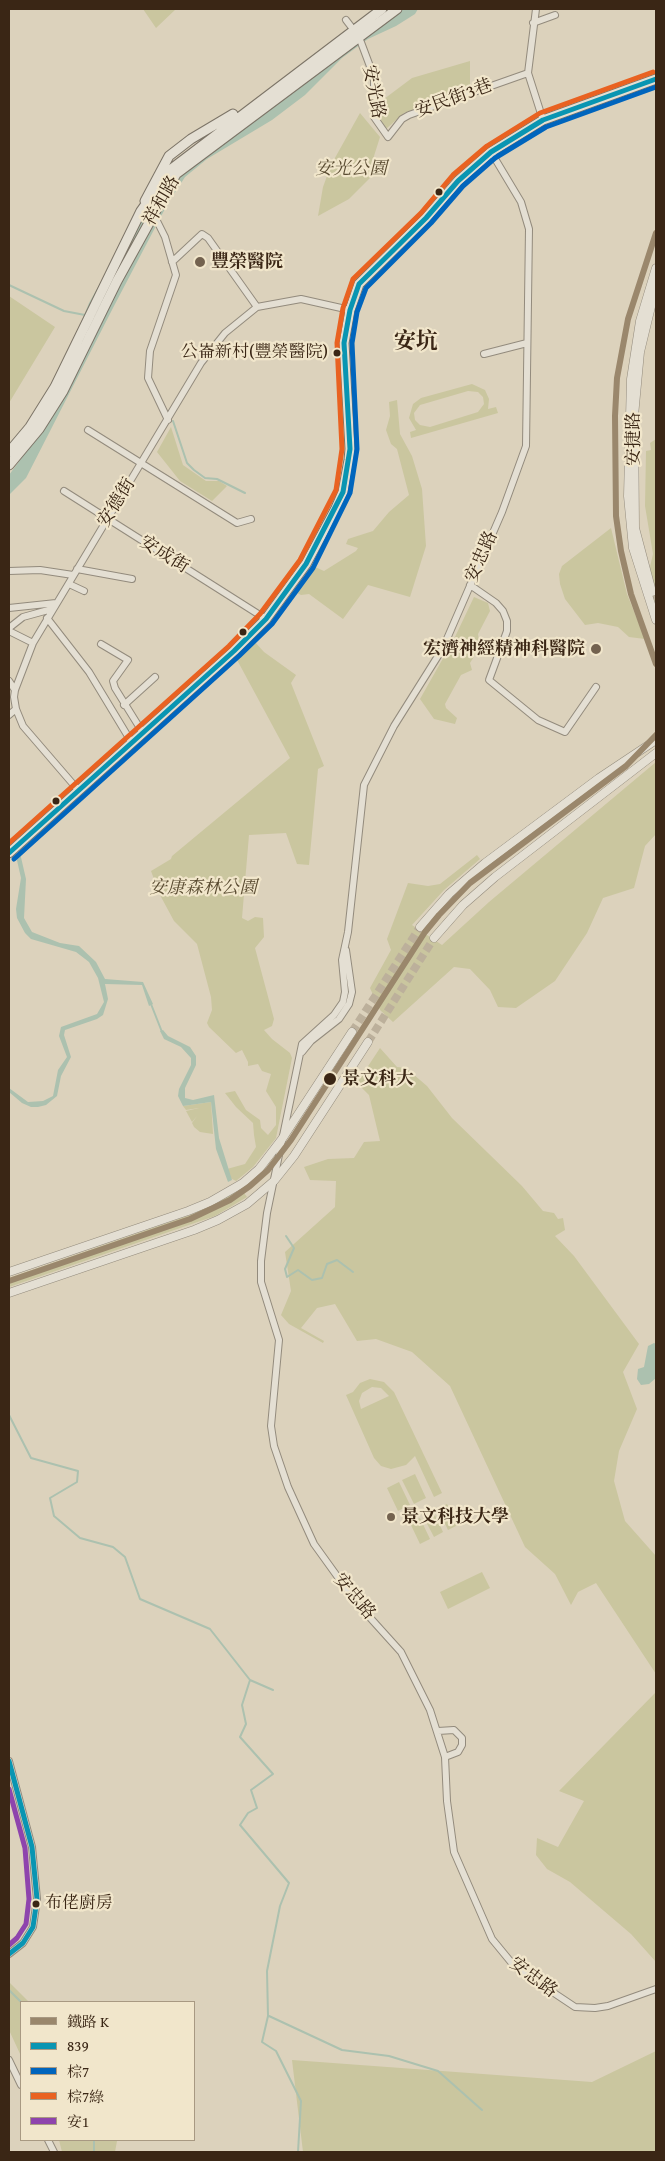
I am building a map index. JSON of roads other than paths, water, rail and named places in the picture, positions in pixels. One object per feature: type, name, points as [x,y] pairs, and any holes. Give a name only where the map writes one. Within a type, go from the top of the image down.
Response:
[{"type":"main road","name":"祥和路","points":[[9,465],[39,429],[96,314],[154,215],[164,193],[182,168],[357,34],[382,9]]},
{"type":"main road","name":"祥和路","points":[[96,314],[150,189],[169,156],[191,139],[274,90],[397,9]]},
{"type":"main road","points":[[9,853],[266,619],[306,564],[343,492],[350,449],[344,347],[350,310],[358,284],[426,218],[458,181],[491,152],[543,120],[656,79]]},
{"type":"main road","name":"祥和路","points":[[9,452],[52,400]]},
{"type":"street","points":[[536,9],[528,72],[543,120]]},
{"type":"street","points":[[533,23],[555,15]]},
{"type":"street","name":"安光路","points":[[346,20],[357,34],[374,80],[374,117],[388,137]]},
{"type":"street","name":"安民街3巷","points":[[388,137],[402,119],[409,115],[528,72]]},
{"type":"street","name":"安忠路","points":[[491,152],[521,202],[529,229],[526,446],[502,512],[443,648],[394,726],[364,786],[345,949],[341,967],[345,992],[343,1002],[334,1015],[307,1037],[302,1044],[267,1213],[260,1271],[264,1294],[279,1340],[270,1426],[274,1446],[288,1487],[314,1544],[355,1601],[401,1652],[438,1731],[445,1757],[447,1801],[454,1852],[484,1924],[504,1956],[515,1967],[575,2007],[595,2008],[608,2006],[656,1989]]},
{"type":"street","points":[[141,210],[154,215],[165,237],[176,275],[150,351],[148,378],[168,420]]},
{"type":"street","points":[[172,262],[202,234],[208,238],[257,307]]},
{"type":"street","name":"安捷路","points":[[652,592],[633,548],[628,513],[628,397],[640,321],[656,268]]},
{"type":"street","name":"安捷路","points":[[656,286],[640,352],[634,398],[634,512],[643,573],[656,620]]},
{"type":"street","name":"安德街","points":[[79,791],[23,726],[16,709],[13,694],[32,643],[210,349],[225,333],[257,307],[301,299],[350,310]]},
{"type":"street","points":[[484,354],[527,342]]},
{"type":"street","points":[[88,430],[237,523],[250,519]]},
{"type":"street","name":"安成街","points":[[64,491],[266,619]]},
{"type":"street","points":[[9,571],[75,572],[132,579]]},
{"type":"street","points":[[69,584],[84,591]]},
{"type":"street","points":[[470,585],[496,603],[503,611],[507,621],[507,631],[489,680],[538,720],[565,732],[596,686]]},
{"type":"street","points":[[9,608],[54,606]]},
{"type":"street","points":[[32,643],[9,630],[23,617],[54,606]]},
{"type":"street","points":[[47,618],[89,672],[132,743]]},
{"type":"street","points":[[101,644],[128,660],[113,681],[124,705],[142,733]]},
{"type":"street","points":[[124,705],[155,677]]},
{"type":"street","points":[[9,681],[13,694]]},
{"type":"street","points":[[9,715],[16,709]]},
{"type":"street","points":[[420,927],[449,894],[484,863],[599,778],[656,740]]},
{"type":"street","points":[[434,938],[478,891],[656,753]]},
{"type":"street","points":[[9,1272],[210,1202],[243,1183],[259,1169],[282,1139],[352,1032]]},
{"type":"street","points":[[9,1293],[218,1220],[247,1204],[274,1181],[323,1114],[368,1042]]},
{"type":"street","points":[[438,1731],[454,1730],[462,1738],[460,1749],[454,1754],[445,1757]]},
{"type":"street","points":[[9,1761],[32,1847],[37,1899],[33,1927],[23,1943],[9,1954]]},
{"type":"street","points":[[9,2060],[20,2084]]},
{"type":"waterway","points":[[9,285],[64,311],[85,315]]},
{"type":"waterway","points":[[173,421],[187,463],[205,478],[217,479],[245,493]]},
{"type":"waterway","points":[[151,1004],[162,1032]]},
{"type":"waterway","points":[[286,1236],[294,1248],[285,1269],[287,1277],[298,1270],[312,1280],[322,1278],[327,1264],[337,1260],[353,1272]]},
{"type":"waterway","points":[[9,1415],[31,1458],[78,1471],[77,1482],[50,1498],[54,1516],[80,1538],[113,1547],[125,1557],[140,1599],[210,1629],[250,1680],[242,1705],[246,1724],[240,1737],[273,1774],[251,1790],[257,1808],[248,1813],[240,1825],[289,1883],[280,1906],[267,1971],[268,2016],[262,2042],[276,2051],[301,2101],[298,2152]]},
{"type":"waterway","points":[[250,1680],[273,1690]]},
{"type":"waterway","points":[[9,1990],[20,2001]]},
{"type":"waterway","points":[[269,2016],[342,2050],[389,2056],[438,2071],[482,2110]]},
{"type":"waterway","points":[[94,2141],[94,2152]]},
{"type":"tunnel","points":[[652,592],[656,602]]},
{"type":"tunnel","points":[[352,1032],[420,927]]},
{"type":"tunnel","points":[[368,1042],[434,938]]},
{"type":"rail line","name":"K","points":[[656,233],[628,319],[617,378],[615,416],[616,516],[621,551],[631,594],[656,664]]},
{"type":"rail line","name":"K","points":[[9,1281],[190,1219],[230,1200],[250,1186],[268,1170],[291,1140],[425,932],[439,915],[470,883],[626,766],[656,735]]},
{"type":"place","name":"豐榮醫院","points":[[200,262]]},
{"type":"place","name":"公崙新村(豐榮醫院)","points":[[337,353]]},
{"type":"place","name":"宏濟神經精神科醫院","points":[[596,649]]},
{"type":"place","name":"景文科大","points":[[330,1079]]},
{"type":"place","name":"景文科技大學","points":[[391,1517]]},
{"type":"place","name":"布佬廚房","points":[[36,1904]]},
{"type":"district","name":"安坑","points":[[416,342]]},
{"type":"park label","name":"安光公園","points":[[351,169]]},
{"type":"park label","name":"安康森林公園","points":[[203,888]]}]
